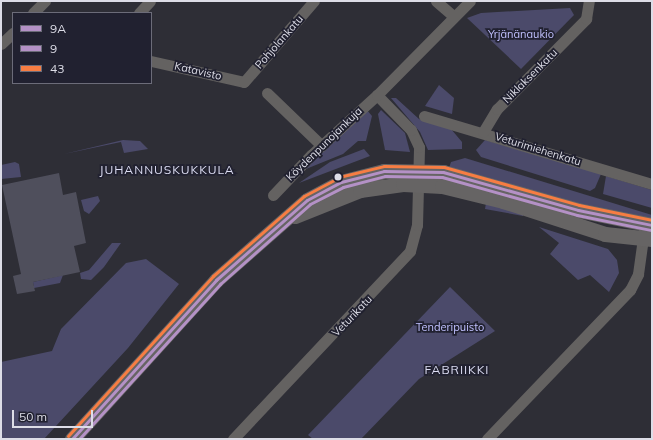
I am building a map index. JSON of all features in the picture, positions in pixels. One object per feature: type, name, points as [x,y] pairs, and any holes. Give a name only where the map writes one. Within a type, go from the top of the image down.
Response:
[{"type":"main road","points":[[72,439],[104,404],[169,327],[216,280],[290,218],[310,198],[341,182],[384,171],[420,169],[484,182],[648,232]]},
{"type":"main road","points":[[290,218],[360,190],[419,185],[470,192],[605,234],[648,232]]},
{"type":"street","points":[[34,12],[45,1]]},
{"type":"street","points":[[140,12],[150,1]]},
{"type":"street","name":"Pohjolankatu","points":[[244,82],[314,1]]},
{"type":"street","points":[[436,1],[453,16]]},
{"type":"street","name":"Köydenpunojankuja","points":[[273,195],[322,146],[377,95],[453,16],[470,1]]},
{"type":"street","name":"Niklaksenkatu","points":[[483,132],[498,109],[586,19],[588,1]]},
{"type":"street","points":[[1,44],[12,34]]},
{"type":"street","name":"Katavisto","points":[[152,61],[244,82]]},
{"type":"street","points":[[267,93],[322,146]]},
{"type":"street","name":"Veturikatu","points":[[233,439],[404,261],[414,241],[420,169],[416,138],[377,95]]},
{"type":"street","name":"Veturimiehenkatu","points":[[424,116],[483,132],[652,184]]},
{"type":"street","points":[[487,439],[630,290],[638,274],[648,232]]},
{"type":"green space","name":"Yrjänänaukio","points":[[570,8],[574,15],[521,69],[467,18],[481,13]]},
{"type":"green space","points":[[439,85],[454,98],[452,114],[425,106]]},
{"type":"green space","points":[[391,98],[396,98],[419,119],[451,129],[462,142],[462,149],[428,150],[420,132]]},
{"type":"green space","points":[[366,109],[372,116],[366,141],[358,141],[343,154],[306,169],[290,184],[313,157],[335,141]]},
{"type":"green space","points":[[381,110],[405,133],[410,152],[385,150],[378,114]]},
{"type":"green space","points":[[123,140],[140,141],[148,149],[124,153],[121,142],[64,154]]},
{"type":"green space","points":[[485,140],[601,174],[595,188],[590,191],[481,157],[476,150]]},
{"type":"green space","points":[[364,149],[370,156],[299,183],[330,162]]},
{"type":"green space","points":[[465,158],[652,215],[652,221],[637,220],[449,168],[451,162]]},
{"type":"green space","points":[[15,162],[19,164],[21,177],[1,179],[1,165]]},
{"type":"green space","points":[[606,176],[652,190],[652,208],[603,194]]},
{"type":"green space","points":[[98,196],[100,201],[89,214],[84,211],[81,200]]},
{"type":"green space","points":[[486,203],[523,214],[523,216],[485,209]]},
{"type":"green space","points":[[539,227],[608,249],[617,260],[619,273],[609,292],[590,275],[578,280],[550,254],[559,243]]},
{"type":"green space","points":[[112,243],[121,243],[104,267],[91,280],[81,279],[80,273],[89,270]]},
{"type":"green space","points":[[146,259],[179,284],[128,348],[44,439],[1,439],[1,362],[52,351],[61,329],[126,263]]},
{"type":"green space","points":[[63,275],[60,283],[34,288],[33,282]]},
{"type":"green space","name":"Tenderipuisto","points":[[450,287],[495,331],[419,379],[361,439],[313,439],[308,435]]},
{"type":"building","points":[[59,173],[63,195],[76,192],[86,243],[74,246],[80,272],[33,282],[35,291],[17,294],[13,276],[21,274],[2,185]]},
{"type":"transit line","name":"43","points":[[68,436],[213,276],[304,196],[339,177],[384,166],[444,167],[579,205],[652,220]]},
{"type":"transit line","name":"9A","points":[[72,439],[216,280],[307,200],[341,182],[384,171],[443,172],[578,210],[652,225]]},
{"type":"transit line","name":"9","points":[[79,439],[220,284],[310,204],[343,187],[385,176],[442,177],[577,215],[651,230]]},
{"type":"district","name":"JUHANNUSKUKKULA","points":[[167,170]]},
{"type":"district","name":"FABRIIKKI","points":[[457,370]]}]
